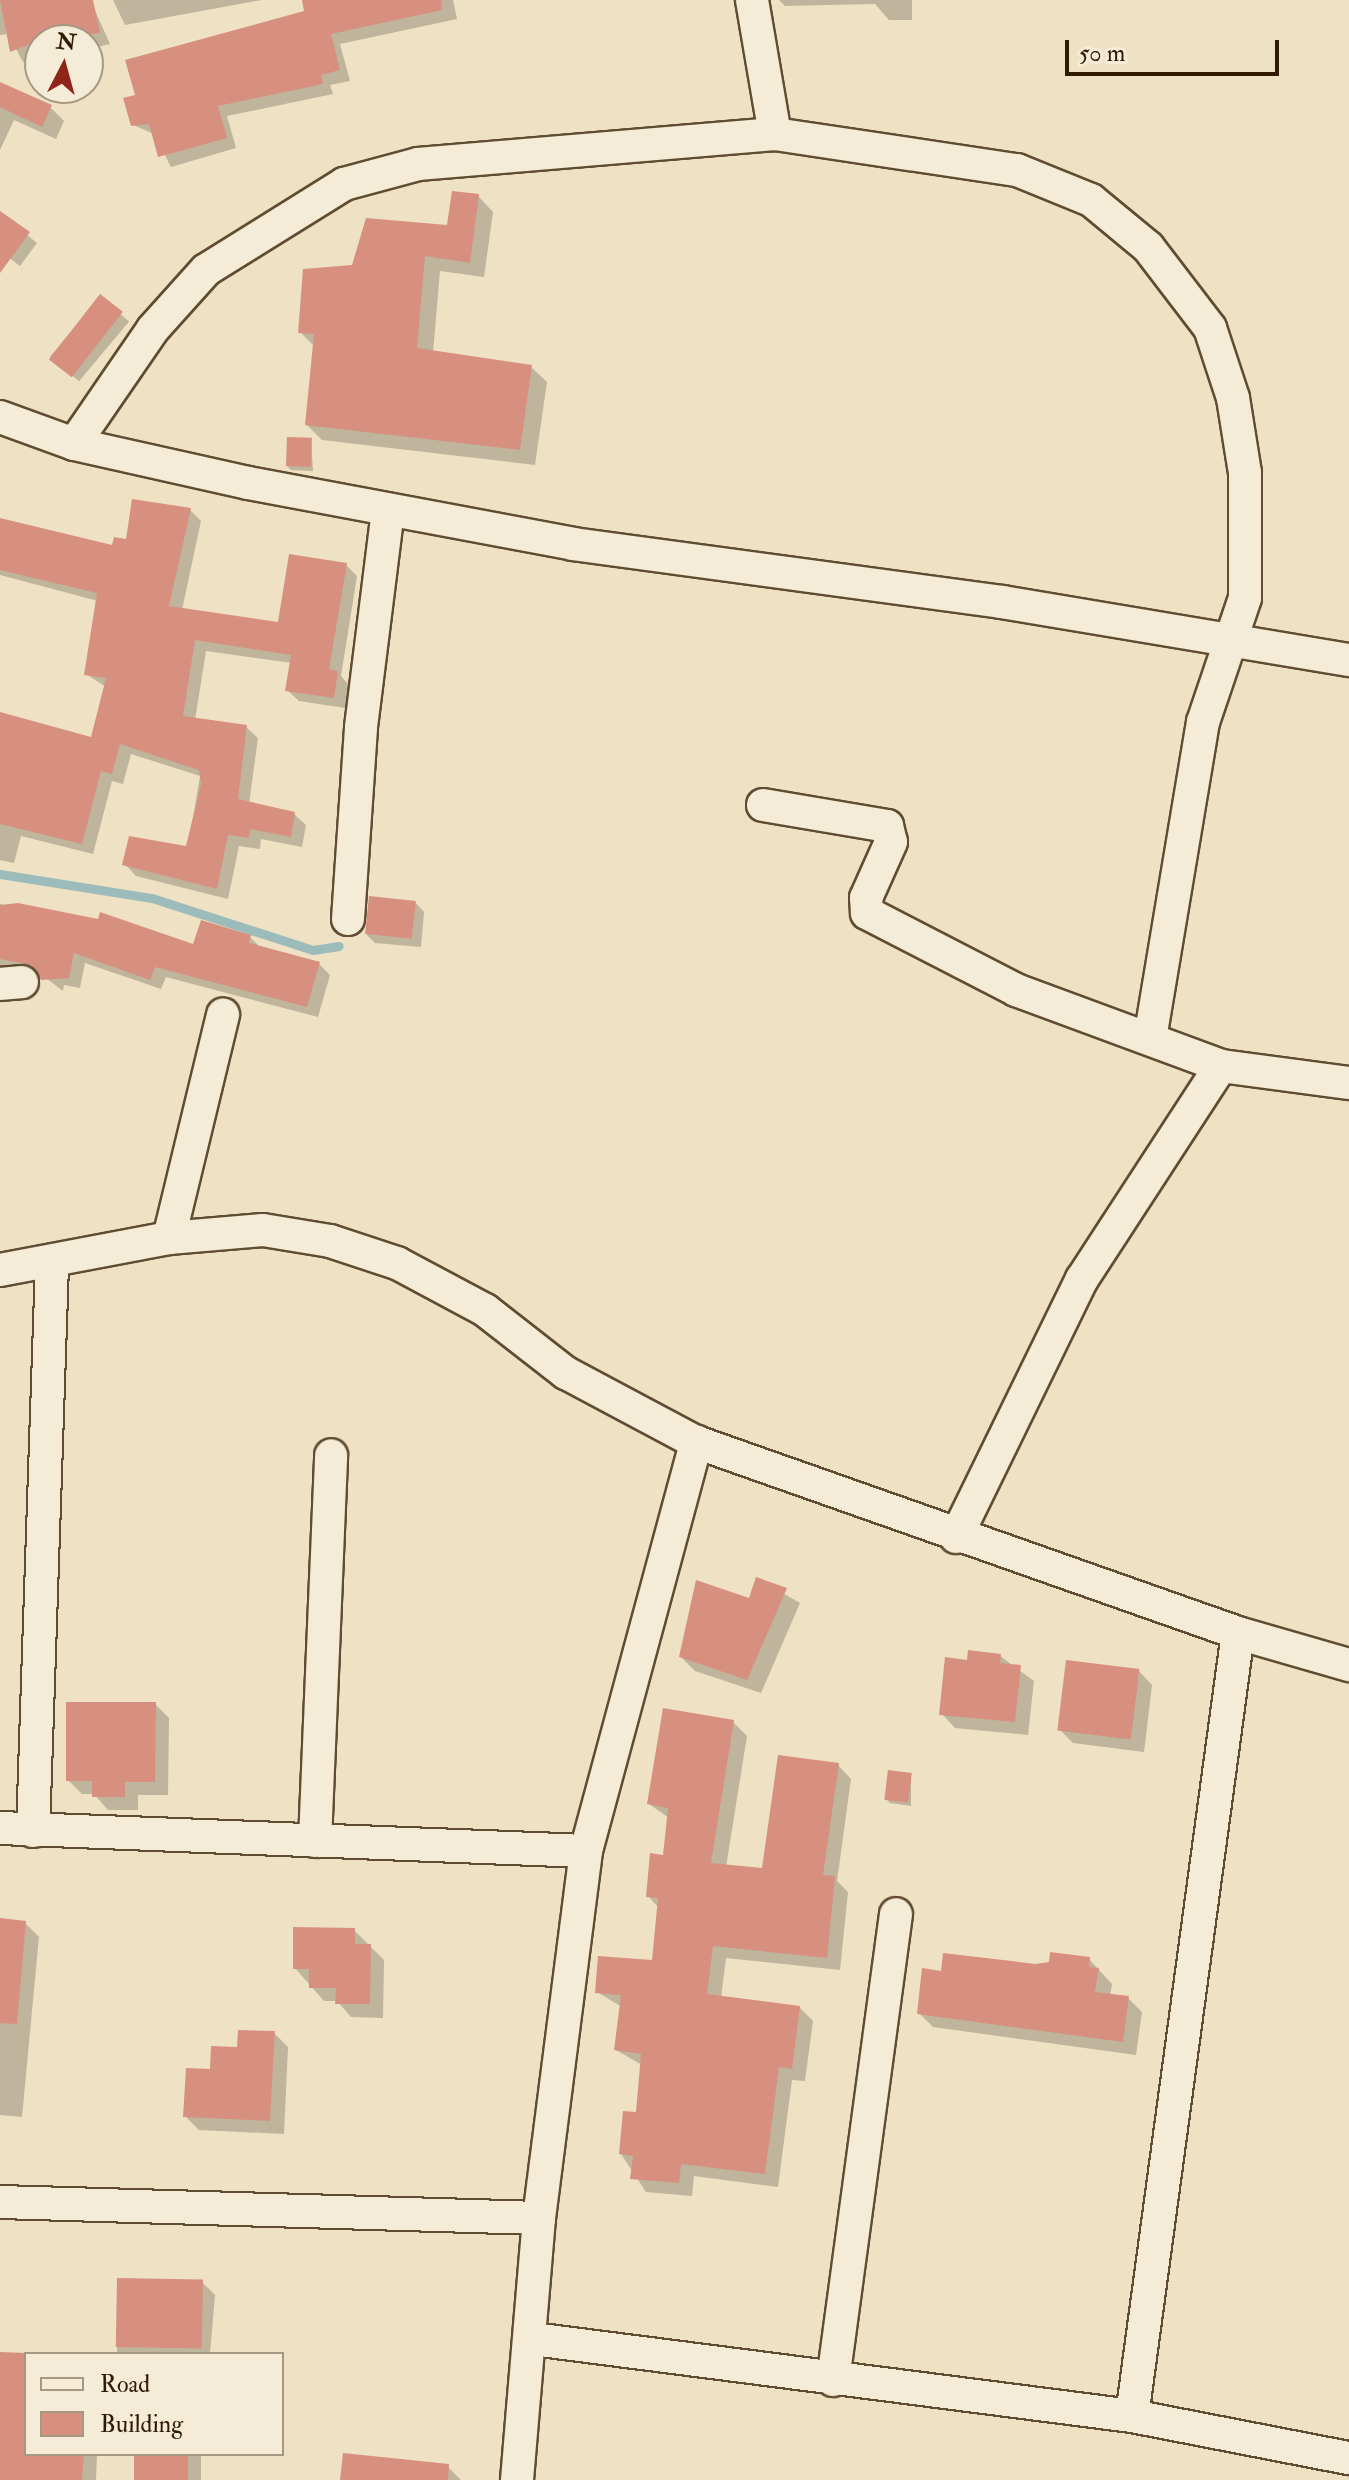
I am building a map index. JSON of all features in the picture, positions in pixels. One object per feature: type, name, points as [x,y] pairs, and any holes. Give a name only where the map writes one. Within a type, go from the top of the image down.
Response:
[{"type":"street","points":[[752,0],[775,134]]},
{"type":"street","points":[[74,444],[153,329],[206,270],[344,184],[418,164],[552,148],[775,134],[1017,170],[1091,200],[1148,247],[1210,328],[1233,398],[1250,545],[1237,639],[1203,722],[1150,1038]]},
{"type":"street","points":[[0,417],[74,444],[388,510],[573,544],[1237,639],[1349,660]]},
{"type":"street","points":[[348,919],[361,727],[388,510]]},
{"type":"street","points":[[763,805],[887,826],[891,842],[866,898],[867,913],[1016,990],[1221,1066],[1349,1083]]},
{"type":"street","points":[[169,1238],[223,1014]]},
{"type":"street","points":[[956,1537],[1082,1279],[1221,1066]]},
{"type":"street","points":[[0,1270],[52,1263],[169,1238],[263,1230],[330,1241],[397,1263],[485,1310],[634,1415],[696,1442],[956,1537],[1238,1633],[1349,1665]]},
{"type":"street","points":[[33,1831],[52,1263]]},
{"type":"street","points":[[517,2480],[533,2339],[539,2218],[586,1851],[696,1442]]},
{"type":"street","points":[[315,1841],[331,1455]]},
{"type":"street","points":[[1132,2416],[1238,1633]]},
{"type":"street","points":[[0,1828],[586,1851]]},
{"type":"street","points":[[833,2380],[896,1914]]},
{"type":"street","points":[[0,2202],[539,2218]]},
{"type":"street","points":[[533,2339],[833,2380],[1132,2416],[1349,2458]]},
{"type":"building","points":[[0,0],[93,0],[98,24],[24,24],[24,46],[10,52]]},
{"type":"building","points":[[302,0],[441,0],[442,10],[331,34],[340,70],[321,75],[323,84],[218,106],[227,138],[158,157],[149,124],[131,126],[123,98],[135,95],[125,60],[304,11]]},
{"type":"building","points":[[0,82],[24,93],[24,104],[52,105],[42,127],[0,107]]},
{"type":"building","points":[[452,191],[479,194],[470,263],[425,256],[417,348],[532,365],[520,450],[305,425],[314,334],[298,333],[303,269],[352,265],[366,218],[447,225]]},
{"type":"building","points":[[0,211],[30,232],[0,273]]},
{"type":"building","points":[[100,294],[123,312],[72,377],[49,359]]},
{"type":"building","points":[[287,437],[312,438],[311,467],[286,466]]},
{"type":"building","points":[[132,499],[191,508],[169,606],[278,622],[289,554],[347,563],[329,669],[338,671],[334,698],[285,691],[291,655],[195,640],[183,716],[247,725],[238,799],[295,812],[291,837],[250,829],[249,838],[228,835],[217,889],[122,865],[129,836],[186,846],[201,784],[199,770],[120,744],[112,774],[101,771],[82,844],[0,824],[0,712],[91,737],[106,678],[84,675],[97,593],[0,570],[0,518],[112,545],[114,537],[126,539]]},
{"type":"building","points":[[369,896],[416,901],[412,939],[365,934]]},
{"type":"building","points":[[18,903],[98,919],[100,912],[193,944],[201,920],[251,935],[249,943],[320,962],[307,1007],[155,967],[150,980],[74,953],[69,978],[41,980],[31,965],[0,959],[0,905]]},
{"type":"building","points":[[756,1577],[787,1588],[747,1680],[679,1657],[696,1580],[749,1598]]},
{"type":"building","points":[[968,1650],[1001,1654],[1000,1663],[1021,1665],[1015,1722],[939,1715],[945,1657],[967,1660]]},
{"type":"building","points":[[1066,1660],[1139,1669],[1131,1739],[1057,1730]]},
{"type":"building","points":[[66,1702],[156,1702],[155,1782],[125,1782],[125,1797],[92,1797],[92,1781],[66,1781]]},
{"type":"building","points":[[663,1708],[734,1720],[711,1863],[762,1868],[778,1755],[839,1763],[823,1875],[835,1876],[827,1958],[713,1946],[707,1994],[800,2006],[792,2069],[779,2067],[765,2174],[681,2164],[679,2183],[630,2179],[633,2156],[619,2154],[623,2111],[636,2112],[641,2054],[614,2050],[621,1995],[595,1993],[598,1956],[652,1960],[658,1898],[646,1897],[650,1853],[663,1855],[668,1808],[647,1804]]},
{"type":"building","points":[[888,1770],[912,1773],[908,1803],[884,1800]]},
{"type":"building","points":[[0,1918],[26,1921],[17,2024],[0,2023]]},
{"type":"building","points":[[293,1927],[355,1928],[355,1944],[371,1944],[370,2004],[335,2004],[336,1988],[309,1988],[309,1969],[293,1969]]},
{"type":"building","points":[[1050,1952],[1090,1957],[1089,1967],[1099,1968],[1095,1992],[1129,1996],[1123,2042],[917,2014],[922,1968],[941,1971],[943,1953],[1036,1964],[1049,1962]]},
{"type":"building","points":[[238,2030],[275,2031],[270,2121],[183,2117],[186,2068],[210,2069],[211,2046],[237,2047]]},
{"type":"building","points":[[117,2278],[203,2280],[202,2348],[116,2347]]},
{"type":"building","points":[[0,2352],[24,2353],[24,2456],[84,2456],[82,2480],[0,2480]]},
{"type":"building","points":[[343,2453],[449,2464],[448,2480],[340,2480]]},
{"type":"building","points":[[134,2456],[188,2456],[188,2480],[134,2480]]},
{"type":"waterway","points":[[0,874],[152,898],[313,950],[339,946]]}]
